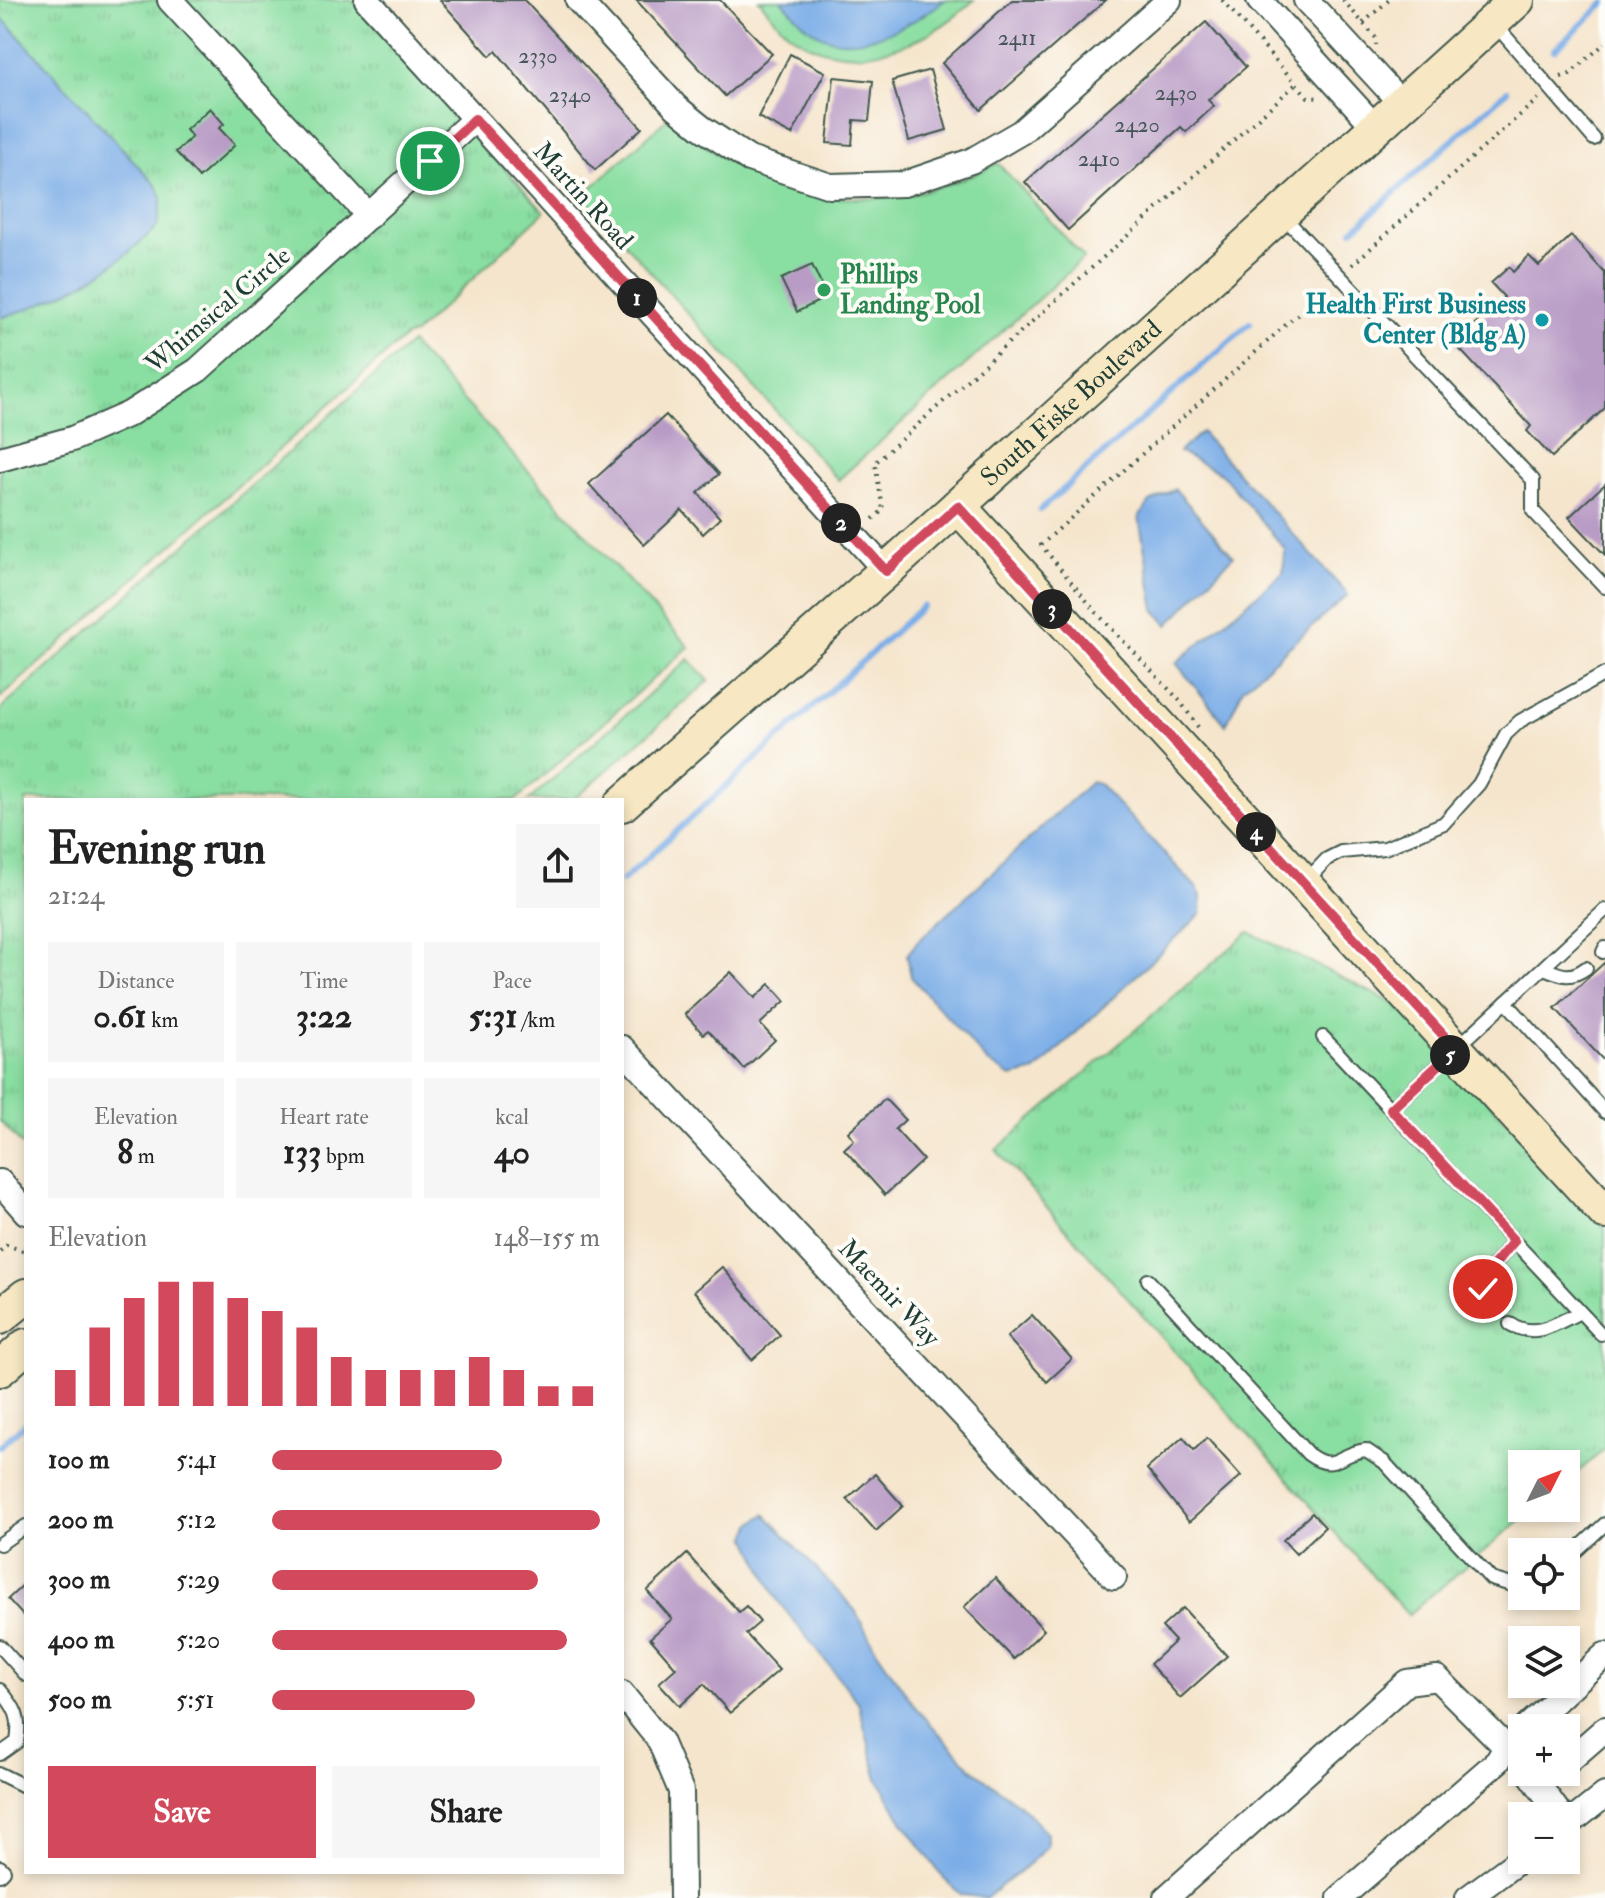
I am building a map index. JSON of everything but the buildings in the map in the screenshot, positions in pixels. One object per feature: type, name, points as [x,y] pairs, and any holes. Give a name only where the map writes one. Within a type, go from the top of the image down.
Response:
[{"type":"main road","name":"South Fiske Boulevard","points":[[624,802],[886,571],[1505,11]]},
{"type":"main road","points":[[958,506],[1605,1212]]},
{"type":"main road","points":[[0,1317],[24,1298]]},
{"type":"main road","points":[[0,1369],[24,1348]]},
{"type":"street","points":[[170,0],[369,216]]},
{"type":"street","name":"Martin Road","points":[[367,0],[886,571]]},
{"type":"street","points":[[578,0],[676,107],[702,128],[749,159],[830,186],[904,184],[971,161],[1021,132],[1169,0]]},
{"type":"street","points":[[1259,0],[1376,128]]},
{"type":"street","points":[[1306,0],[1402,104]]},
{"type":"street","name":"Whimsical Circle","points":[[0,459],[72,439],[129,414],[168,391],[230,342],[475,119]]},
{"type":"street","name":"Maemir Way","points":[[624,1050],[1114,1577]]},
{"type":"street","points":[[0,1182],[24,1210]]},
{"type":"street","points":[[1547,1714],[1605,1655]]},
{"type":"street","points":[[1166,1898],[1407,1682],[1437,1678],[1508,1734]]},
{"type":"street","points":[[624,1696],[660,1741],[681,1791],[682,1898]]},
{"type":"street","points":[[1580,1751],[1605,1729]]},
{"type":"street","points":[[1340,1898],[1508,1752]]},
{"type":"street","points":[[1580,1814],[1605,1795]]},
{"type":"street","points":[[1468,1898],[1508,1868]]},
{"type":"lane","points":[[1505,11],[1594,139]]},
{"type":"lane","points":[[1281,214],[1533,480],[1533,511],[1605,587]]},
{"type":"lane","points":[[1304,884],[1327,859],[1341,852],[1385,848],[1444,823],[1469,796],[1506,734],[1520,721],[1605,674]]},
{"type":"lane","points":[[1391,1109],[1605,910]]},
{"type":"lane","points":[[1544,968],[1564,976],[1575,975],[1586,968]]},
{"type":"lane","points":[[1506,1002],[1605,1112]]},
{"type":"lane","points":[[1323,1037],[1604,1334]]},
{"type":"lane","points":[[1494,1305],[1483,1289],[1484,1277],[1514,1241]]},
{"type":"lane","points":[[1148,1280],[1308,1454],[1321,1463],[1333,1464],[1350,1451],[1366,1450],[1384,1462],[1491,1579],[1508,1584]]},
{"type":"lane","points":[[1510,1324],[1525,1333],[1544,1330],[1580,1312]]},
{"type":"lane","points":[[1580,1547],[1605,1524]]},
{"type":"lane","points":[[0,1544],[24,1527]]},
{"type":"lane","points":[[0,1646],[24,1673]]},
{"type":"lane","points":[[0,1690],[13,1705],[20,1721],[17,1742],[0,1754]]},
{"type":"lane","points":[[0,1774],[24,1786]]},
{"type":"lane","points":[[0,1867],[4,1871],[0,1875]]},
{"type":"path","points":[[1222,0],[1308,97],[1325,100]]},
{"type":"path","points":[[1343,0],[1376,38],[1375,55]]},
{"type":"path","points":[[1363,23],[1389,0]]},
{"type":"path","points":[[1556,82],[1605,43]]},
{"type":"path","points":[[873,519],[883,510],[875,463],[1296,84]]},
{"type":"path","points":[[1347,270],[1544,93]]},
{"type":"path","points":[[1041,545],[1333,282]]},
{"type":"path","points":[[0,1251],[7,1245],[24,1250]]},
{"type":"green space","points":[[0,0],[352,0],[544,212],[414,334],[405,337],[0,698]]},
{"type":"green space","points":[[759,0],[974,0],[955,16],[912,42],[864,54],[840,54],[816,48],[793,36]]},
{"type":"green space","points":[[670,116],[707,147],[745,170],[785,187],[826,196],[868,198],[910,194],[954,182],[998,163],[1084,258],[838,480],[582,196]]},
{"type":"green space","points":[[411,343],[689,647],[518,798],[24,798],[24,1147],[0,1121],[0,710]]},
{"type":"green space","points":[[689,659],[709,681],[575,798],[531,798]]},
{"type":"green space","points":[[1249,932],[1403,1008],[1605,1229],[1605,1449],[1580,1470],[1580,1450],[1508,1450],[1508,1522],[1518,1522],[1408,1615],[996,1150]]},
{"type":"water","points":[[781,0],[945,0],[902,27],[867,39],[850,41],[833,40],[818,34]]},
{"type":"water","points":[[0,16],[155,184],[162,197],[158,225],[123,257],[65,293],[0,318]]},
{"type":"water","points":[[1201,432],[1348,595],[1243,688],[1226,725],[1176,663],[1283,573],[1285,549],[1221,473],[1179,452]]},
{"type":"water","points":[[1175,489],[1233,556],[1168,625],[1155,610],[1139,517],[1150,502]]},
{"type":"water","points":[[1091,782],[1099,784],[1197,888],[1201,896],[1201,914],[1036,1071],[1011,1077],[988,1062],[911,977],[907,955],[918,941]]},
{"type":"water","points":[[765,1514],[855,1610],[876,1650],[917,1709],[972,1769],[1019,1804],[1047,1833],[1047,1846],[987,1898],[962,1895],[945,1880],[902,1821],[878,1779],[858,1702],[778,1601],[747,1537],[752,1524]]},
{"type":"waterway","points":[[1554,50],[1605,3]]},
{"type":"waterway","points":[[1353,230],[1507,91]]},
{"type":"waterway","points":[[1040,510],[1250,323]]},
{"type":"waterway","points":[[624,879],[923,606]]},
{"type":"waterway","points":[[0,1446],[24,1425]]},
{"type":"place","name":"Phillips Landing Pool","points":[[824,290]]},
{"type":"place","name":"Health First Business Center (Bldg A)","points":[[1542,320]]},
{"type":"route","points":[[430,161],[475,119],[886,571],[958,506],[1456,1049],[1391,1109],[1514,1241],[1484,1277],[1483,1289]]}]
